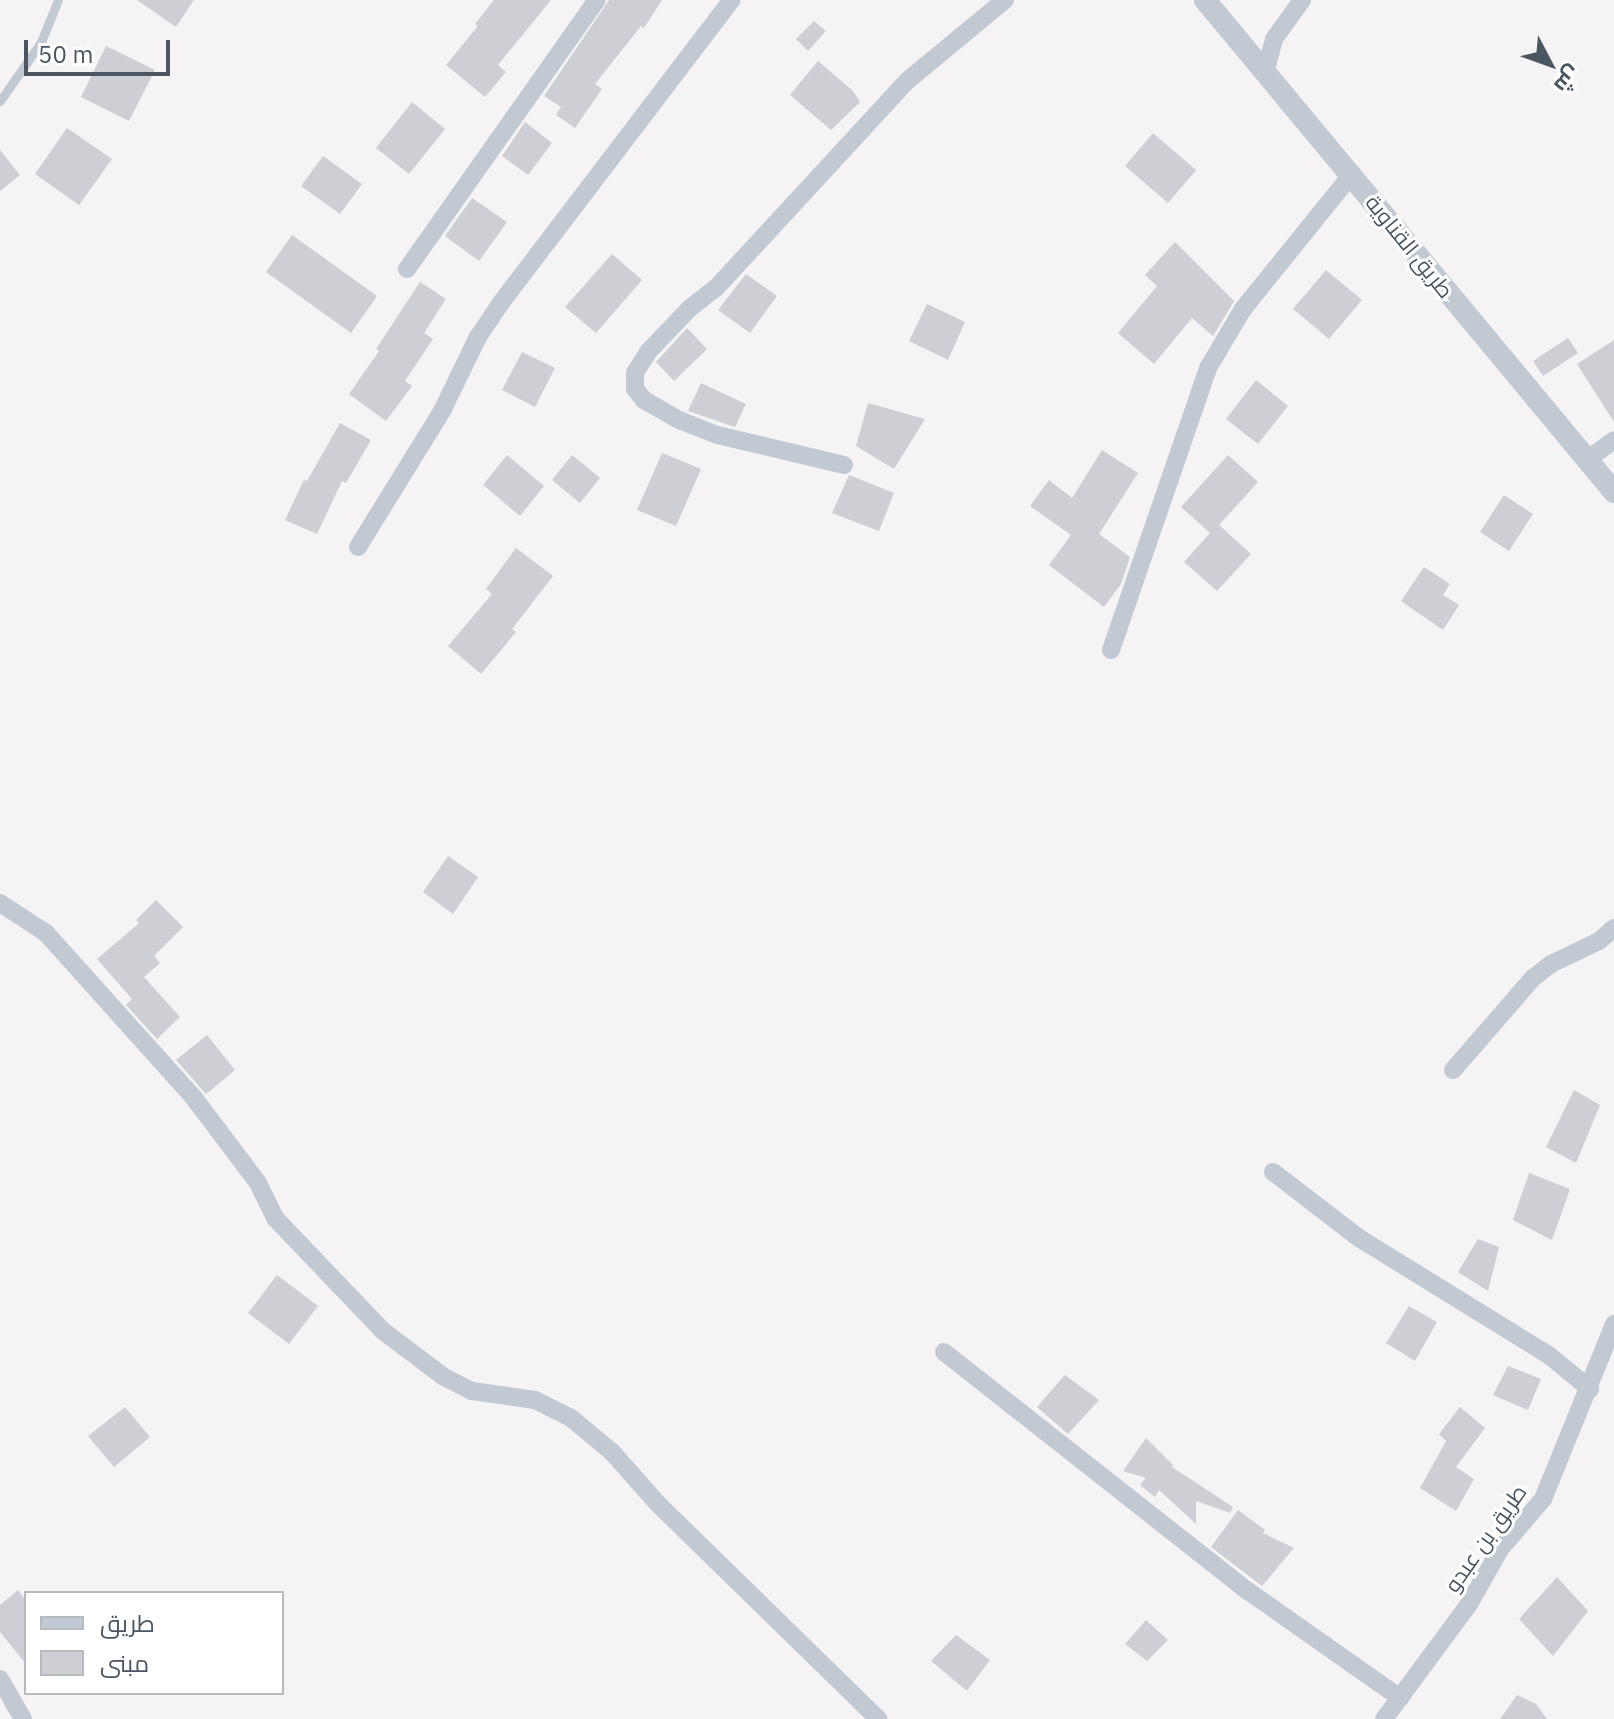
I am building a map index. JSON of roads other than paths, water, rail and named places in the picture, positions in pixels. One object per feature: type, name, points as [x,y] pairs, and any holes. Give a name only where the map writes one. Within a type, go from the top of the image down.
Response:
[{"type":"street","points":[[407,269],[597,0]]},
{"type":"street","points":[[358,547],[442,411],[478,337],[500,304],[732,0]]},
{"type":"street","points":[[844,465],[717,435],[679,420],[644,400],[635,389],[635,373],[648,352],[690,308],[716,288],[907,81],[1005,0]]},
{"type":"street","name":"طريق القناوية","points":[[1205,0],[1614,492]]},
{"type":"street","points":[[1265,73],[1274,39],[1302,0]]},
{"type":"street","points":[[1111,650],[1208,368],[1243,309],[1352,174]]},
{"type":"street","points":[[1588,459],[1614,440]]},
{"type":"street","points":[[0,903],[46,933],[194,1098],[258,1183],[275,1218],[383,1331],[444,1377],[472,1391],[535,1400],[571,1418],[612,1452],[658,1504],[878,1719]]},
{"type":"street","points":[[1453,1070],[1533,978],[1551,964],[1599,941],[1614,928]]},
{"type":"street","points":[[1273,1172],[1359,1238],[1550,1356],[1590,1389]]},
{"type":"street","name":"طريق بن عبدو","points":[[1384,1719],[1469,1604],[1501,1548],[1543,1499],[1614,1324]]},
{"type":"street","points":[[944,1352],[1248,1591],[1400,1698]]},
{"type":"street","points":[[0,1679],[23,1719]]},
{"type":"lane","points":[[0,101],[41,42],[58,0]]}]
